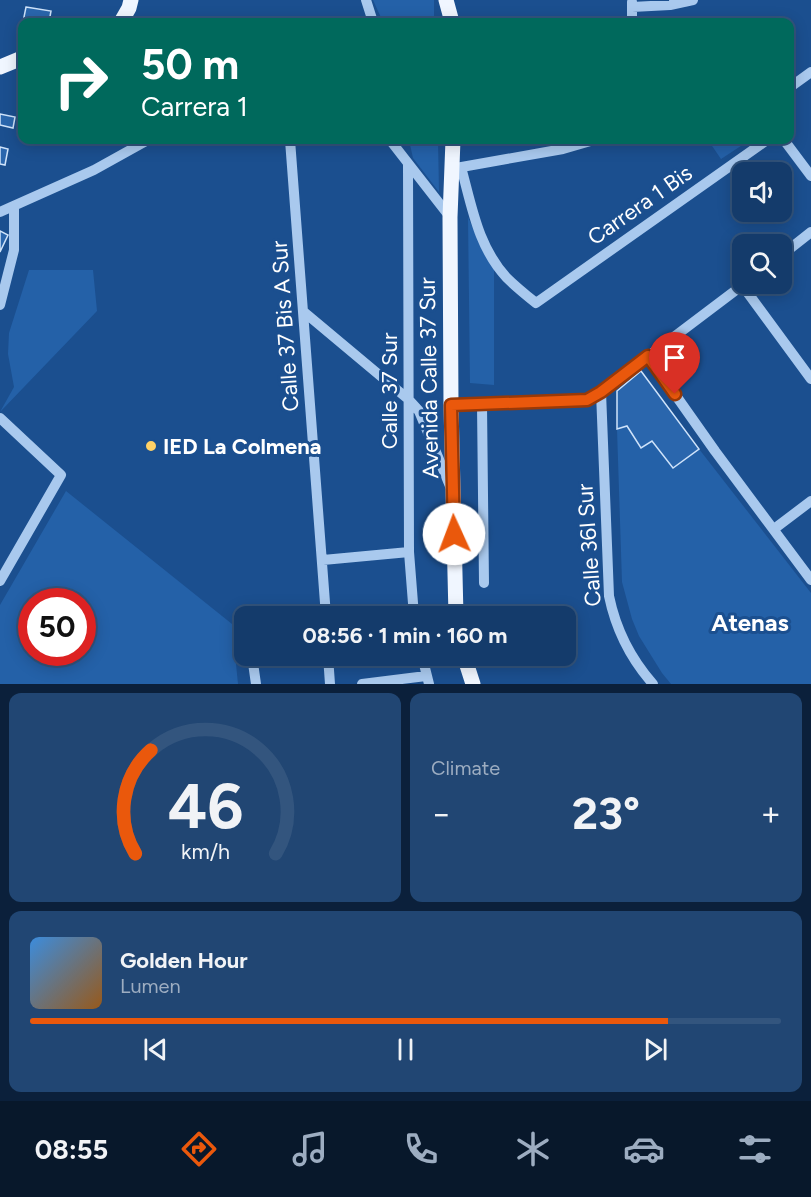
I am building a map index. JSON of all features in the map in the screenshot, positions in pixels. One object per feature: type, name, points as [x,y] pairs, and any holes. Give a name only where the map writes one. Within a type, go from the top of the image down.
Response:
[{"type":"main road","points":[[124,18],[131,0]]},
{"type":"main road","points":[[446,0],[451,18]]},
{"type":"main road","points":[[0,68],[18,59]]},
{"type":"main road","name":"Avenida Calle 37 Sur","points":[[454,144],[457,168],[450,218],[456,606]]},
{"type":"main road","points":[[467,666],[473,684]]},
{"type":"street","points":[[366,0],[372,18]]},
{"type":"street","points":[[632,4],[670,5],[693,0]]},
{"type":"street","points":[[794,84],[811,72]]},
{"type":"street","points":[[0,212],[94,170],[141,144]]},
{"type":"street","name":"Calle 37 Bis A Sur","points":[[290,144],[325,606]]},
{"type":"street","points":[[393,144],[450,218]]},
{"type":"street","points":[[457,168],[578,144]]},
{"type":"street","name":"Carrera 1 Bis","points":[[457,168],[479,237],[486,251],[509,280],[536,303],[761,144]]},
{"type":"street","points":[[787,144],[811,176]]},
{"type":"street","name":"Calle 37 Sur","points":[[408,165],[409,552],[413,606]]},
{"type":"street","points":[[0,305],[14,250],[14,206]]},
{"type":"street","points":[[792,247],[811,232]]},
{"type":"street","points":[[451,405],[580,401],[601,392],[732,292]]},
{"type":"street","points":[[750,294],[811,378]]},
{"type":"street","points":[[304,312],[408,399],[419,411],[453,492]]},
{"type":"street","points":[[648,356],[811,580]]},
{"type":"street","name":"Calle 36I Sur","points":[[601,392],[609,596],[616,624],[627,649],[652,684]]},
{"type":"street","points":[[482,405],[484,582]]},
{"type":"street","points":[[0,418],[61,475],[0,581]]},
{"type":"street","points":[[774,530],[811,501]]},
{"type":"street","points":[[323,560],[409,552]]},
{"type":"street","points":[[253,666],[256,684]]},
{"type":"street","points":[[329,666],[330,684]]},
{"type":"street","points":[[362,684],[428,680]]},
{"type":"shaded area","points":[[373,0],[434,0],[434,18],[381,18]]},
{"type":"shaded area","points":[[410,144],[438,144],[439,192],[413,158]]},
{"type":"shaded area","points":[[711,144],[744,144],[721,159]]},
{"type":"shaded area","points":[[468,217],[494,268],[494,385],[470,383]]},
{"type":"shaded area","points":[[29,270],[93,270],[97,311],[0,412],[14,387],[8,354],[9,333]]},
{"type":"shaded area","points":[[627,426],[641,448],[652,441],[673,468],[699,449],[811,593],[811,684],[671,684],[662,673],[639,636],[622,582],[617,429]]},
{"type":"shaded area","points":[[66,491],[232,624],[234,666],[236,666],[238,684],[0,684],[0,605]]},
{"type":"building","points":[[26,7],[51,11],[50,18],[24,18]]},
{"type":"building","points":[[0,114],[15,117],[13,128],[0,125]]},
{"type":"building","points":[[0,147],[8,149],[5,165],[0,164]]},
{"type":"building","points":[[0,231],[8,235],[0,252]]},
{"type":"building","points":[[641,371],[699,449],[673,468],[652,441],[641,448],[627,426],[617,429],[617,391]]},
{"type":"place","name":"IED La Colmena","points":[[151,446]]},
{"type":"district","name":"Atenas","points":[[750,622]]},
{"type":"route","points":[[454,534],[451,405],[587,400],[648,356],[675,394]]}]
